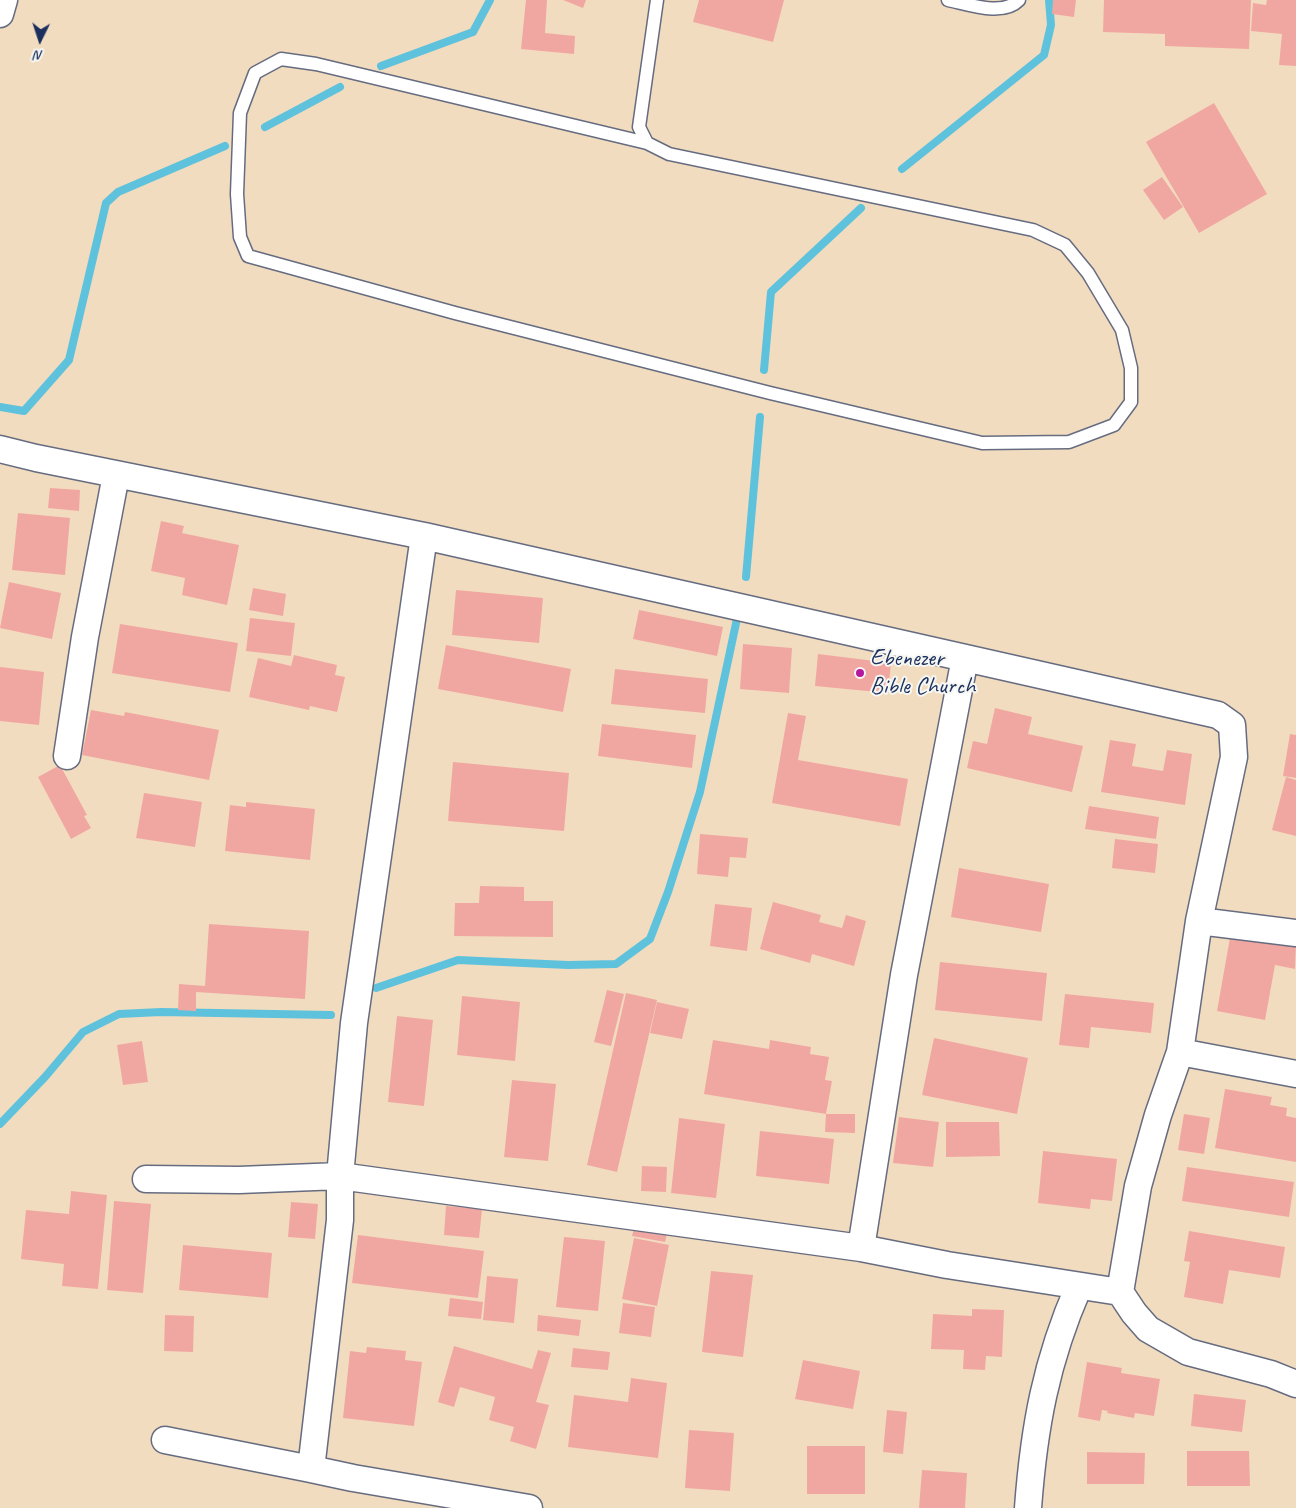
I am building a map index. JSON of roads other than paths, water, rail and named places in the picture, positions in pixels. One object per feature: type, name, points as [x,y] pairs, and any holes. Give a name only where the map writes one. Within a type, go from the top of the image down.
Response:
[{"type":"street","points":[[0,14],[4,0]]},
{"type":"street","points":[[0,451],[424,536],[1218,715],[1232,725],[1234,757],[1199,921],[1180,1052],[1158,1115],[1138,1186],[1120,1292],[1134,1313],[1148,1329],[1188,1352],[1270,1374],[1296,1384]]},
{"type":"street","points":[[67,756],[85,637],[116,475]]},
{"type":"street","points":[[311,1469],[340,1220],[340,1176],[354,1023],[424,536]]},
{"type":"street","points":[[860,1248],[904,975],[965,658]]},
{"type":"street","points":[[1199,921],[1296,933]]},
{"type":"street","points":[[1180,1052],[1296,1074]]},
{"type":"street","points":[[146,1179],[239,1180],[340,1176],[860,1248],[947,1265],[1120,1292]]},
{"type":"street","points":[[1028,1508],[1037,1420],[1050,1364],[1079,1286]]},
{"type":"street","points":[[165,1440],[353,1478],[529,1508]]},
{"type":"lane","points":[[647,143],[316,64],[281,59],[255,73],[240,113],[237,194],[240,237],[248,256],[455,313],[760,391],[982,443],[1069,442],[1114,425],[1131,402],[1131,368],[1122,330],[1088,272],[1065,245],[1033,230],[668,154],[647,143],[639,127],[657,0]]},
{"type":"lane","points":[[948,0],[996,10],[1016,4],[1019,0]]},
{"type":"waterway","points":[[381,66],[473,32],[490,0]]},
{"type":"waterway","points":[[902,169],[1044,55],[1051,25],[1049,0]]},
{"type":"waterway","points":[[265,127],[340,87]]},
{"type":"waterway","points":[[0,407],[24,411],[69,360],[106,203],[118,192],[225,146]]},
{"type":"waterway","points":[[764,370],[771,292],[861,208]]},
{"type":"waterway","points":[[746,577],[760,417]]},
{"type":"waterway","points":[[376,988],[458,960],[568,965],[616,964],[650,939],[668,892],[700,792],[738,614]]},
{"type":"waterway","points":[[0,1124],[45,1077],[83,1032],[119,1014],[161,1012],[331,1015]]},
{"type":"place","name":"Ebenezer Bible Church","points":[[860,673]]}]
